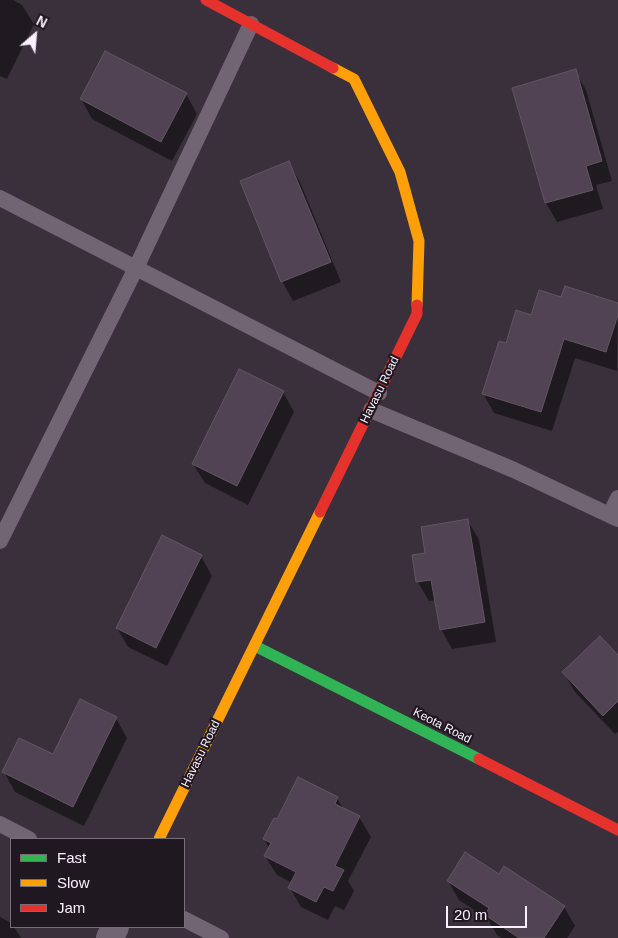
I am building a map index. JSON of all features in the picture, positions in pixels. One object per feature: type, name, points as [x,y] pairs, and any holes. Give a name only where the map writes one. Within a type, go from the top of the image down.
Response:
[{"type":"street","name":"Havasu Road","points":[[159,838],[418,314],[419,240],[400,172],[354,79],[206,0]]},
{"type":"street","name":"Keota Road","points":[[254,646],[618,830]]},
{"type":"lane","points":[[0,541],[136,268],[251,24]]},
{"type":"lane","points":[[0,198],[379,393]]},
{"type":"lane","points":[[371,410],[514,470],[614,517],[618,498]]},
{"type":"lane","points":[[0,824],[27,838]]},
{"type":"lane","points":[[185,920],[221,938]]},
{"type":"building","points":[[105,51],[187,93],[161,142],[80,99]]},
{"type":"building","points":[[576,69],[602,161],[586,166],[593,190],[545,203],[512,88]]},
{"type":"building","points":[[289,161],[331,262],[281,282],[240,181]]},
{"type":"building","points":[[565,286],[618,303],[618,315],[606,352],[564,339],[541,412],[482,394],[499,341],[506,343],[516,310],[531,315],[539,290],[561,297]]},
{"type":"building","points":[[239,369],[284,391],[237,486],[192,464]]},
{"type":"building","points":[[468,519],[485,622],[440,630],[431,580],[416,582],[412,555],[425,553],[421,527]]},
{"type":"building","points":[[162,535],[202,555],[156,648],[116,628]]},
{"type":"building","points":[[600,636],[618,655],[618,701],[603,716],[562,672]]},
{"type":"building","points":[[80,699],[117,717],[73,807],[2,772],[19,738],[53,754]]},
{"type":"building","points":[[298,777],[338,797],[335,804],[360,816],[335,866],[344,870],[333,891],[324,887],[316,902],[288,888],[296,872],[264,856],[271,843],[263,839],[274,818],[277,819]]},
{"type":"building","points":[[465,852],[499,874],[504,866],[565,906],[544,938],[519,938],[485,915],[489,908],[447,881]]},
{"type":"traffic: fast","points":[[255,646],[479,759]]},
{"type":"traffic: slow","points":[[333,68],[354,79],[400,172],[419,241],[417,305]]},
{"type":"traffic: slow","points":[[159,838],[320,512]]},
{"type":"traffic: jam","points":[[206,0],[333,68]]},
{"type":"traffic: jam","points":[[320,512],[417,314],[417,305]]},
{"type":"traffic: jam","points":[[479,759],[618,830]]}]
